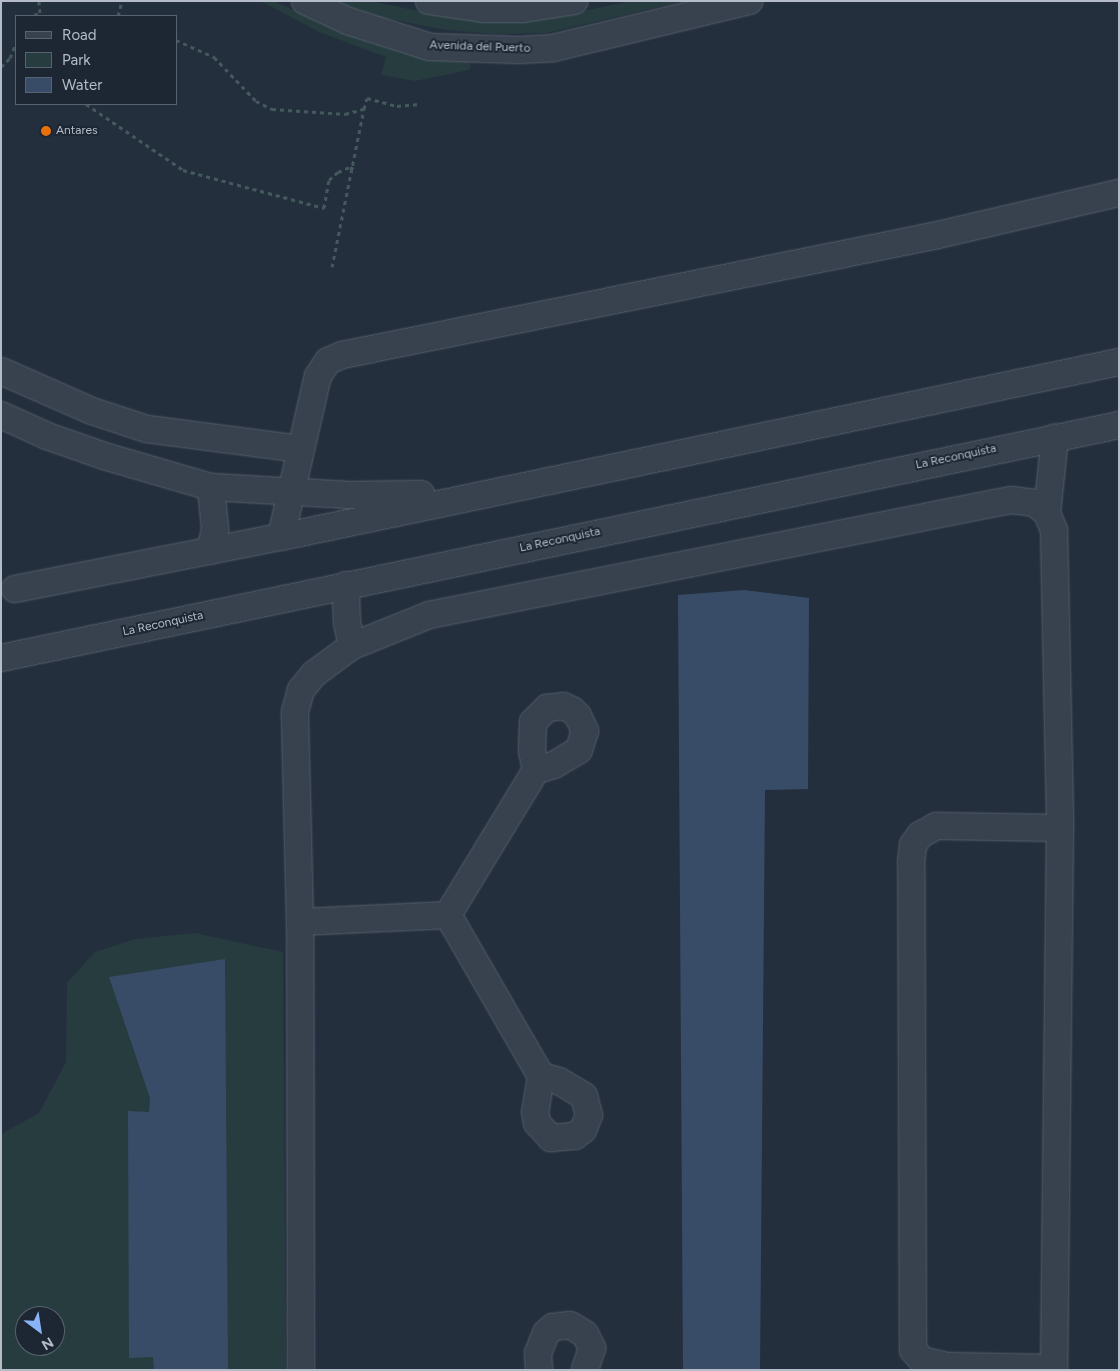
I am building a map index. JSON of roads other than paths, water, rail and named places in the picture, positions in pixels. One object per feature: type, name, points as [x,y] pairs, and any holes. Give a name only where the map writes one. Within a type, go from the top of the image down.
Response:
[{"type":"street","name":"Avenida del Puerto","points":[[305,1],[348,21],[430,47],[519,50],[552,48],[749,1]]},
{"type":"street","points":[[430,1],[495,9],[522,9],[574,1]]},
{"type":"street","points":[[281,537],[318,376],[328,361],[342,355],[938,235],[1119,193]]},
{"type":"street","points":[[15,589],[210,552],[1119,362]]},
{"type":"street","points":[[1,371],[92,411],[147,429],[300,449]]},
{"type":"street","points":[[1,415],[75,446],[211,487],[350,495],[490,492]]},
{"type":"street","name":"La Reconquista","points":[[1,658],[1119,424]]},
{"type":"street","points":[[1047,513],[1055,437]]},
{"type":"street","points":[[210,552],[215,529],[211,487]]},
{"type":"street","points":[[301,1370],[300,922],[295,712],[301,690],[314,674],[352,646],[428,615],[1011,500],[1035,503],[1047,513],[1054,530],[1060,828],[1054,1369],[947,1366],[922,1360],[912,1350],[911,862],[913,845],[920,835],[936,826],[1060,828]]},
{"type":"street","points":[[346,585],[347,623],[352,646]]},
{"type":"street","points":[[448,915],[536,770]]},
{"type":"street","points":[[300,922],[448,915]]},
{"type":"street","points":[[448,915],[541,1076]]},
{"type":"street","points":[[540,1370],[538,1353],[546,1333],[554,1327],[570,1325],[585,1334],[592,1348],[584,1370]]},
{"type":"water","points":[[744,590],[809,598],[808,789],[765,790],[760,1370],[683,1370],[678,595]]},
{"type":"water","points":[[225,959],[228,1370],[154,1370],[153,1357],[129,1358],[128,1111],[149,1112],[150,1098],[109,977]]},
{"type":"place","name":"Antares","points":[[46,131]]}]
